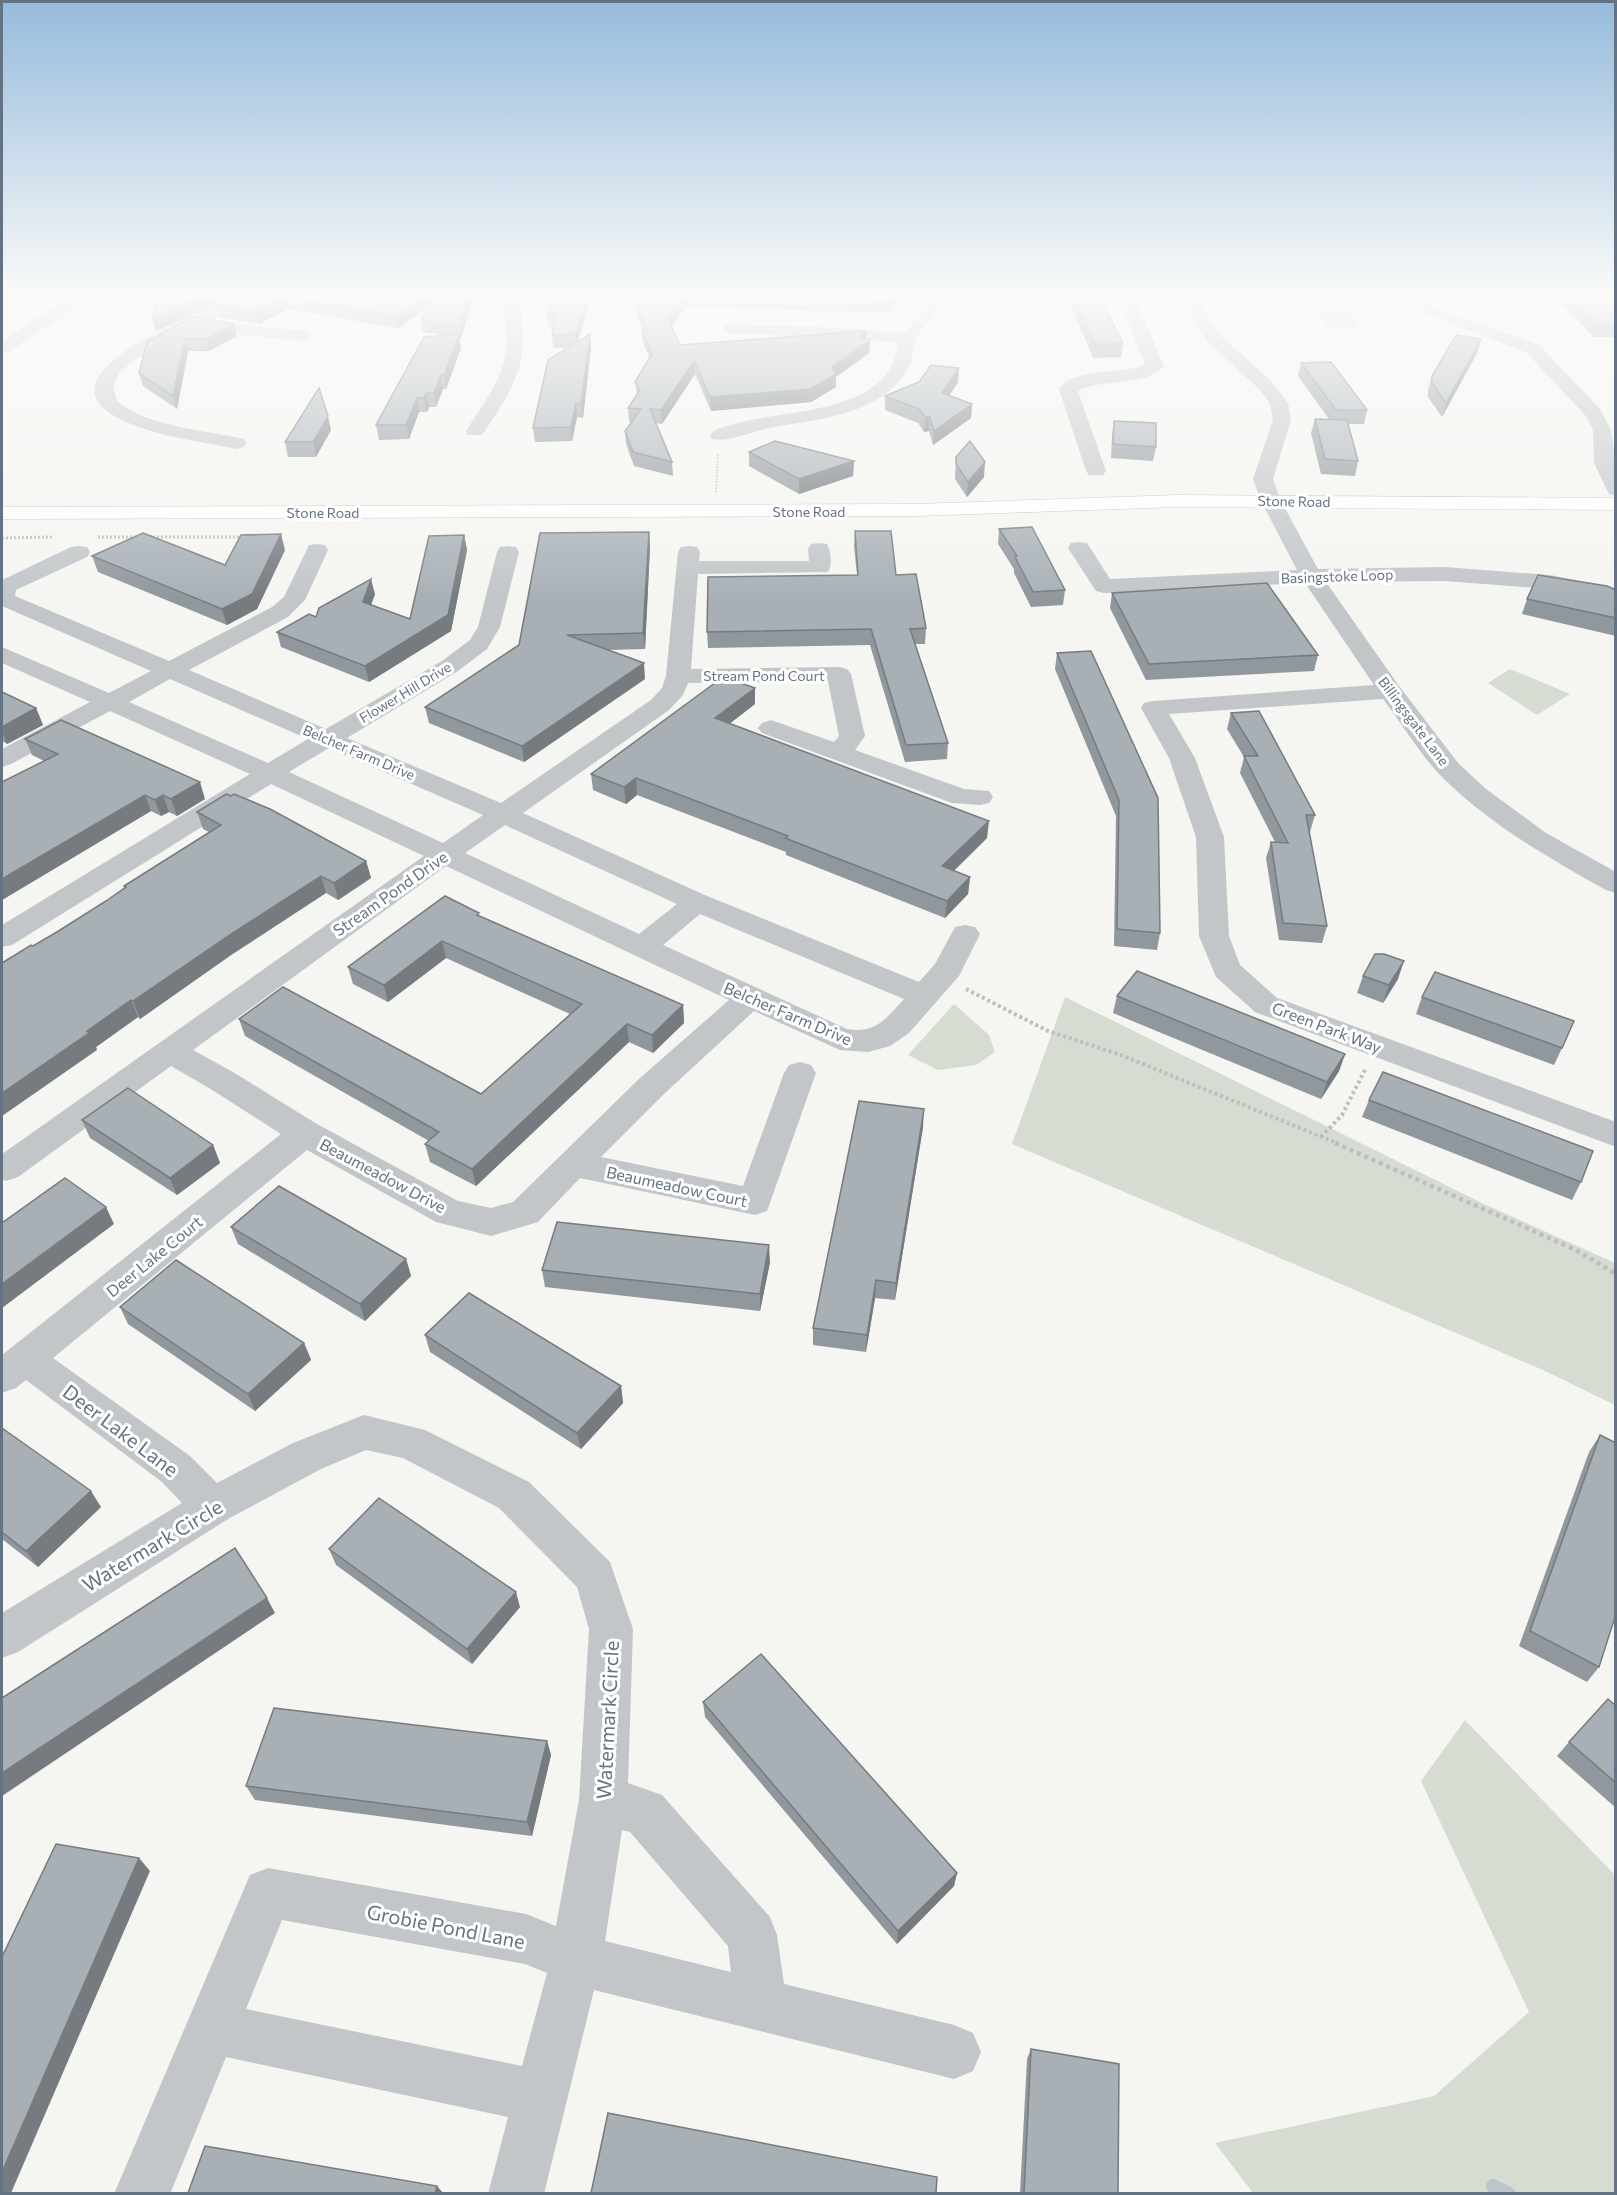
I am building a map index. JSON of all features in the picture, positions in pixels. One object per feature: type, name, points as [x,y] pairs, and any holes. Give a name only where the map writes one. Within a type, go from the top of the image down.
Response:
[{"type":"main road","name":"Stone Road","points":[[2,513],[916,510],[1178,501],[1275,508],[1616,519]]},
{"type":"main road","name":"Stone Road","points":[[2,529],[915,523],[1275,508],[1616,504]]},
{"type":"street","points":[[106,396],[116,410],[123,414],[237,443]]},
{"type":"street","points":[[475,430],[497,396]]},
{"type":"street","points":[[719,435],[754,425],[819,413],[864,396]]},
{"type":"street","points":[[1071,396],[1096,471]]},
{"type":"street","name":"Billingsgate Lane","points":[[1274,396],[1279,403],[1282,420],[1263,479],[1275,508],[1311,576],[1390,691],[1430,746],[1477,795],[1536,839],[1616,884]]},
{"type":"street","points":[[1577,396],[1593,413],[1602,430],[1604,463],[1616,490]]},
{"type":"street","name":"Basingstoke Loop","points":[[1079,548],[1104,586],[1311,576],[1445,574],[1550,582],[1616,595]]},
{"type":"street","name":"Stream Pond Drive","points":[[6,1168],[444,855],[660,705],[674,690],[678,676],[688,560],[820,567],[819,549]]},
{"type":"street","points":[[2,759],[280,612],[294,600],[316,550]]},
{"type":"street","points":[[10,611],[4,598],[4,589],[16,581],[79,552]]},
{"type":"street","name":"Flower Hill Drive","points":[[2,938],[327,738],[450,666],[479,644],[489,627],[508,552]]},
{"type":"street","name":"Belcher Farm Drive","points":[[10,611],[168,670],[503,814],[697,902],[933,986]]},
{"type":"street","name":"Belcher Farm Drive","points":[[2,654],[270,773],[840,1039],[857,1043],[876,1041],[892,1032],[933,986],[965,933]]},
{"type":"street","name":"Stream Pond Court","points":[[678,676],[839,674],[852,736],[840,752]]},
{"type":"street","name":"Green Park Way","points":[[1390,691],[1153,708],[1182,758],[1210,837],[1214,936],[1227,970],[1266,1005],[1616,1135]]},
{"type":"street","points":[[771,728],[947,792],[961,796],[980,797]]},
{"type":"street","points":[[642,947],[697,902]]},
{"type":"street","name":"Beaumeadow Drive","points":[[168,1051],[221,1080],[305,1133],[449,1212],[491,1222],[525,1212],[652,1086],[750,998]]},
{"type":"street","name":"Beaumeadow Court","points":[[572,1164],[755,1202],[800,1073]]},
{"type":"street","name":"Deer Lake Court","points":[[14,1368],[305,1133]]},
{"type":"street","name":"Deer Lake Lane","points":[[14,1368],[176,1469],[213,1506]]},
{"type":"street","name":"Watermark Circle","points":[[2,1637],[213,1506],[307,1456],[364,1432],[411,1442],[514,1496],[595,1576],[611,1629],[603,1800],[576,1960],[516,2193]]},
{"type":"street","points":[[603,1800],[645,1812],[752,1935],[761,2006]]},
{"type":"street","name":"Grobie Pond Lane","points":[[142,2193],[268,1893],[526,1939],[576,1960],[954,2052]]},
{"type":"street","points":[[212,2028],[540,2097]]},
{"type":"path","points":[[714,511],[719,435]]},
{"type":"path","points":[[933,986],[1048,1031],[1121,1055],[1389,1165],[1576,1250],[1616,1274]]},
{"type":"path","points":[[1321,1137],[1342,1115],[1376,1046]]},
{"type":"shaded area","points":[[1510,669],[1570,694],[1537,715],[1488,683]]},
{"type":"shaded area","points":[[1065,997],[1482,1203],[1615,1263],[1615,1405],[1543,1370],[1012,1144]]},
{"type":"shaded area","points":[[954,1004],[989,1035],[995,1052],[976,1065],[938,1070],[908,1055]]},
{"type":"shaded area","points":[[1465,1720],[1615,1875],[1615,2193],[1253,2193],[1215,2143],[1434,2096],[1529,2012],[1421,1781]]},
{"type":"building","points":[[314,396],[322,396],[328,416],[313,442],[285,442]]},
{"type":"building","points":[[392,396],[425,396],[417,398],[406,425],[376,425]]},
{"type":"building","points":[[540,396],[582,396],[581,404],[576,403],[571,427],[533,428]]},
{"type":"building","points":[[636,396],[670,396],[661,410],[650,409],[672,462],[633,452],[625,431],[641,409],[628,408]]},
{"type":"building","points":[[886,396],[951,396],[972,404],[934,431],[930,417],[925,417],[919,409]]},
{"type":"building","points":[[1326,396],[1357,396],[1367,410],[1336,410]]},
{"type":"building","points":[[1441,396],[1450,396],[1446,403]]},
{"type":"building","points":[[1315,419],[1347,420],[1358,461],[1325,459]]},
{"type":"building","points":[[1114,421],[1156,423],[1156,447],[1113,444]]},
{"type":"building","points":[[775,441],[854,461],[799,479],[749,452]]},
{"type":"building","points":[[970,441],[985,462],[968,482],[956,464],[956,457]]},
{"type":"building","points":[[1032,527],[1065,590],[1033,592],[1015,557],[1017,556],[999,529]]},
{"type":"building","points":[[855,531],[891,531],[896,575],[916,574],[926,628],[910,629],[948,743],[906,745],[871,629],[707,632],[708,577],[858,575]]},
{"type":"building","points":[[649,532],[643,633],[567,635],[644,663],[522,746],[425,707],[519,645],[540,533]]},
{"type":"building","points":[[143,533],[225,565],[241,535],[281,534],[252,594],[222,609],[92,556]]},
{"type":"building","points":[[464,535],[448,615],[365,666],[277,632],[309,614],[316,617],[319,608],[371,579],[363,602],[410,619],[429,536]]},
{"type":"building","points":[[1538,575],[1607,586],[1616,590],[1616,618],[1527,599]]},
{"type":"building","points":[[1267,583],[1318,655],[1149,664],[1112,593]]},
{"type":"building","points":[[1091,651],[1158,798],[1160,933],[1117,929],[1119,800],[1057,653]]},
{"type":"building","points":[[723,677],[755,688],[715,718],[989,821],[942,866],[970,877],[947,901],[785,838],[788,836],[636,778],[624,787],[591,774]]},
{"type":"building","points":[[2,692],[36,708],[2,727]]},
{"type":"building","points":[[1259,711],[1315,815],[1306,815],[1327,926],[1283,923],[1271,842],[1288,843],[1244,756],[1258,756],[1231,713]]},
{"type":"building","points":[[61,720],[200,782],[171,799],[163,795],[155,800],[145,795],[2,879],[2,782],[58,754],[25,739]]},
{"type":"building","points":[[226,794],[231,796],[234,794],[270,809],[366,861],[334,883],[321,876],[133,1001],[131,1000],[87,1031],[89,1033],[2,1093],[2,963],[57,932],[126,887],[124,886],[221,825],[197,812]]},
{"type":"building","points":[[445,896],[479,913],[477,915],[683,1005],[652,1035],[627,1024],[472,1169],[425,1144],[439,1132],[239,1019],[283,987],[481,1094],[582,1004],[442,941],[384,985],[348,967]]},
{"type":"building","points":[[1375,954],[1384,954],[1404,961],[1389,985],[1363,976]]},
{"type":"building","points":[[1137,971],[1345,1054],[1327,1082],[1117,996]]},
{"type":"building","points":[[1435,972],[1574,1021],[1562,1048],[1422,997]]},
{"type":"building","points":[[1383,1072],[1593,1151],[1581,1182],[1369,1100]]},
{"type":"building","points":[[128,1088],[213,1145],[170,1178],[82,1120]]},
{"type":"building","points":[[859,1101],[924,1109],[896,1283],[876,1280],[867,1335],[813,1328]]},
{"type":"building","points":[[65,1178],[106,1207],[2,1284],[2,1223]]},
{"type":"building","points":[[279,1186],[406,1259],[360,1304],[231,1227]]},
{"type":"building","points":[[557,1222],[769,1245],[760,1294],[542,1270]]},
{"type":"building","points":[[176,1260],[304,1343],[248,1394],[120,1307]]},
{"type":"building","points":[[469,1293],[621,1386],[577,1433],[425,1335]]},
{"type":"building","points":[[2,1428],[91,1491],[26,1551],[2,1532]]},
{"type":"building","points":[[1600,1435],[1616,1443],[1616,1614],[1599,1667],[1530,1631]]},
{"type":"building","points":[[379,1498],[516,1592],[467,1649],[329,1549]]},
{"type":"building","points":[[235,1548],[267,1598],[2,1773],[2,1698]]},
{"type":"building","points":[[761,1654],[957,1873],[898,1931],[703,1702]]},
{"type":"building","points":[[1608,1699],[1616,1706],[1616,1783],[1569,1742]]},
{"type":"building","points":[[274,1708],[547,1741],[527,1822],[246,1786]]},
{"type":"building","points":[[56,1844],[139,1858],[2,2172],[2,1957]]},
{"type":"building","points":[[1031,2049],[1119,2064],[1118,2193],[1024,2193]]},
{"type":"building","points":[[608,2113],[937,2177],[936,2193],[591,2193]]},
{"type":"building","points":[[205,2146],[437,2186],[435,2193],[188,2193]]},
{"type":"waterway","points":[[1493,2186],[1509,2194]]}]
